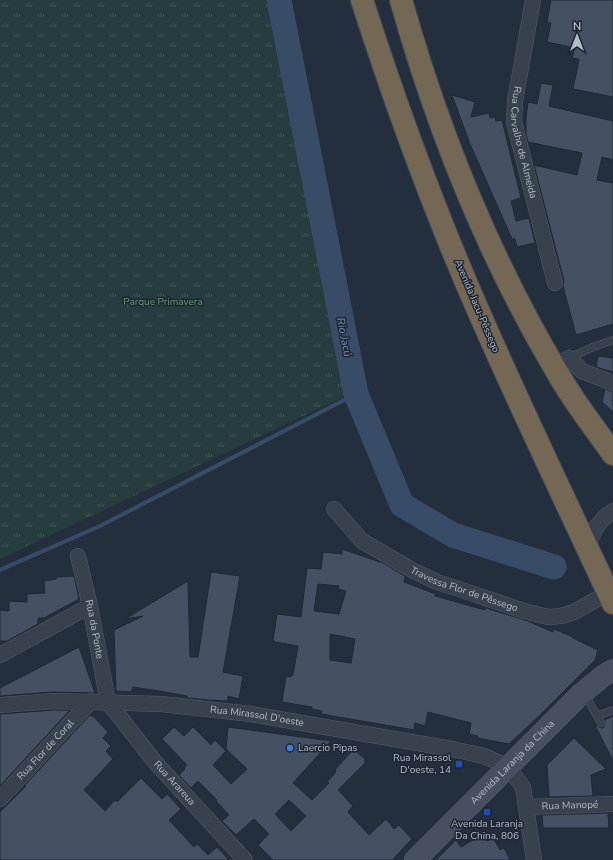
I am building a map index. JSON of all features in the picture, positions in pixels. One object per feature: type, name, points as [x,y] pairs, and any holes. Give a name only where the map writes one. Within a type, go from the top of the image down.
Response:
[{"type":"highway","name":"Avenida Jacu-Pêssego","points":[[362,0],[378,50],[430,193],[477,308],[611,598]]},
{"type":"highway","points":[[401,0],[415,47],[461,177],[488,240],[538,339],[562,363],[613,454]]},
{"type":"street","name":"Rua Carvalho de Almeida","points":[[533,0],[515,101],[514,122],[555,283]]},
{"type":"street","points":[[562,363],[613,383]]},
{"type":"street","name":"Travessa Flor de Pêssego","points":[[334,509],[362,541],[414,571],[459,590],[524,611],[548,617],[561,616],[611,598]]},
{"type":"street","points":[[587,548],[598,523],[606,515],[613,511]]},
{"type":"street","name":"Rua da Ponte","points":[[78,556],[90,606],[108,702]]},
{"type":"street","points":[[0,655],[90,606]]},
{"type":"street","name":"Avenida Laranja da China","points":[[415,860],[584,692],[603,676],[613,670]]},
{"type":"street","name":"Rua Mirassol D'oeste","points":[[0,704],[54,701],[91,701],[161,704],[251,714],[452,749],[484,756],[508,767]]},
{"type":"street","name":"Rua Flor de Coral","points":[[0,799],[91,701]]},
{"type":"street","name":"Rua Arareua","points":[[108,702],[155,762],[245,860]]},
{"type":"street","points":[[508,767],[523,787],[534,860]]},
{"type":"street","name":"Rua Manopé","points":[[527,806],[613,804]]},
{"type":"lane","points":[[562,363],[593,347],[613,340]]},
{"type":"lane","points":[[584,692],[599,720],[613,710]]},
{"type":"green space","name":"Parque Primavera","points":[[0,0],[266,0],[348,395],[0,559]]},
{"type":"building","points":[[551,0],[613,0],[613,97],[573,89],[579,59],[572,58],[575,48],[547,42],[551,23],[547,22]]},
{"type":"building","points":[[541,83],[553,85],[549,106],[613,121],[613,160],[602,157],[597,180],[613,183],[613,324],[576,335],[563,286],[564,281],[534,165],[577,175],[582,153],[528,142],[526,134],[526,118],[528,102],[537,104]]},
{"type":"building","points":[[452,95],[475,102],[471,117],[489,113],[490,118],[495,117],[496,121],[502,120],[521,198],[511,201],[516,221],[529,218],[535,243],[517,247],[515,239],[512,239],[470,144]]},
{"type":"building","points":[[598,356],[613,358],[613,372],[596,367]]},
{"type":"building","points":[[605,389],[613,392],[613,412],[602,402]]},
{"type":"building","points":[[342,549],[383,563],[405,576],[404,582],[436,594],[435,596],[485,610],[486,608],[528,621],[553,632],[554,629],[598,650],[595,660],[509,744],[477,738],[478,736],[469,734],[471,723],[428,712],[425,726],[415,723],[414,730],[321,714],[322,711],[312,709],[312,707],[282,702],[286,676],[291,677],[291,675],[293,675],[298,646],[275,642],[273,640],[277,614],[301,617],[307,568],[321,569],[323,552],[342,554]],"holes":[[[318,584],[339,586],[338,589],[346,591],[339,614],[314,611]],[[330,634],[355,639],[351,663],[330,660]]]},
{"type":"building","points":[[211,572],[240,576],[223,672],[243,676],[239,699],[228,696],[228,701],[187,698],[187,696],[133,687],[131,692],[116,691],[114,630],[143,616],[125,619],[188,581],[190,657],[198,657]]},
{"type":"building","points":[[74,576],[79,599],[44,618],[38,618],[38,624],[7,641],[0,641],[0,610],[9,611],[9,601],[27,602],[27,594],[45,593],[44,581],[56,579],[56,577]]},
{"type":"building","points":[[79,647],[95,693],[53,692],[0,696],[0,688]]},
{"type":"building","points":[[70,710],[0,786],[0,714]]},
{"type":"building","points":[[90,715],[94,717],[108,732],[103,738],[111,746],[106,751],[113,759],[84,790],[105,811],[115,800],[117,802],[141,778],[162,799],[167,794],[181,809],[169,820],[194,847],[197,844],[208,855],[217,847],[229,860],[0,860],[0,812],[26,786],[24,786]]},
{"type":"building","points":[[613,716],[613,761],[595,725],[603,728],[605,725],[605,720]]},
{"type":"building","points":[[174,727],[184,736],[193,727],[211,745],[215,740],[226,751],[213,765],[231,784],[247,769],[226,749],[228,727],[331,741],[293,783],[312,800],[329,783],[327,782],[336,772],[335,770],[339,765],[352,751],[354,753],[356,751],[365,759],[365,763],[338,790],[353,806],[348,812],[369,835],[386,819],[394,829],[399,825],[412,839],[392,860],[273,860],[258,845],[269,834],[254,819],[236,835],[222,821],[229,815],[216,801],[217,800],[198,781],[191,788],[179,775],[187,765],[162,739]],"holes":[[[289,800],[306,816],[291,831],[275,814]]]},
{"type":"building","points":[[574,738],[606,769],[591,775],[593,796],[549,797],[547,765]]},
{"type":"building","points":[[608,813],[609,828],[543,828],[542,815]]},
{"type":"building","points":[[483,834],[487,841],[493,838],[500,850],[504,848],[510,860],[436,860],[456,840],[461,847]]},
{"type":"waterway","name":"Rio Jacú","points":[[279,0],[356,394],[402,505],[453,535],[554,567]]},
{"type":"waterway","points":[[0,570],[100,526],[356,394]]},
{"type":"place","name":"Laercio Pipas","points":[[290,748]]},
{"type":"place","name":"Rua Mirassol D'oeste, 14","points":[[459,764]]},
{"type":"place","name":"Avenida Laranja Da China, 806","points":[[487,812]]}]
